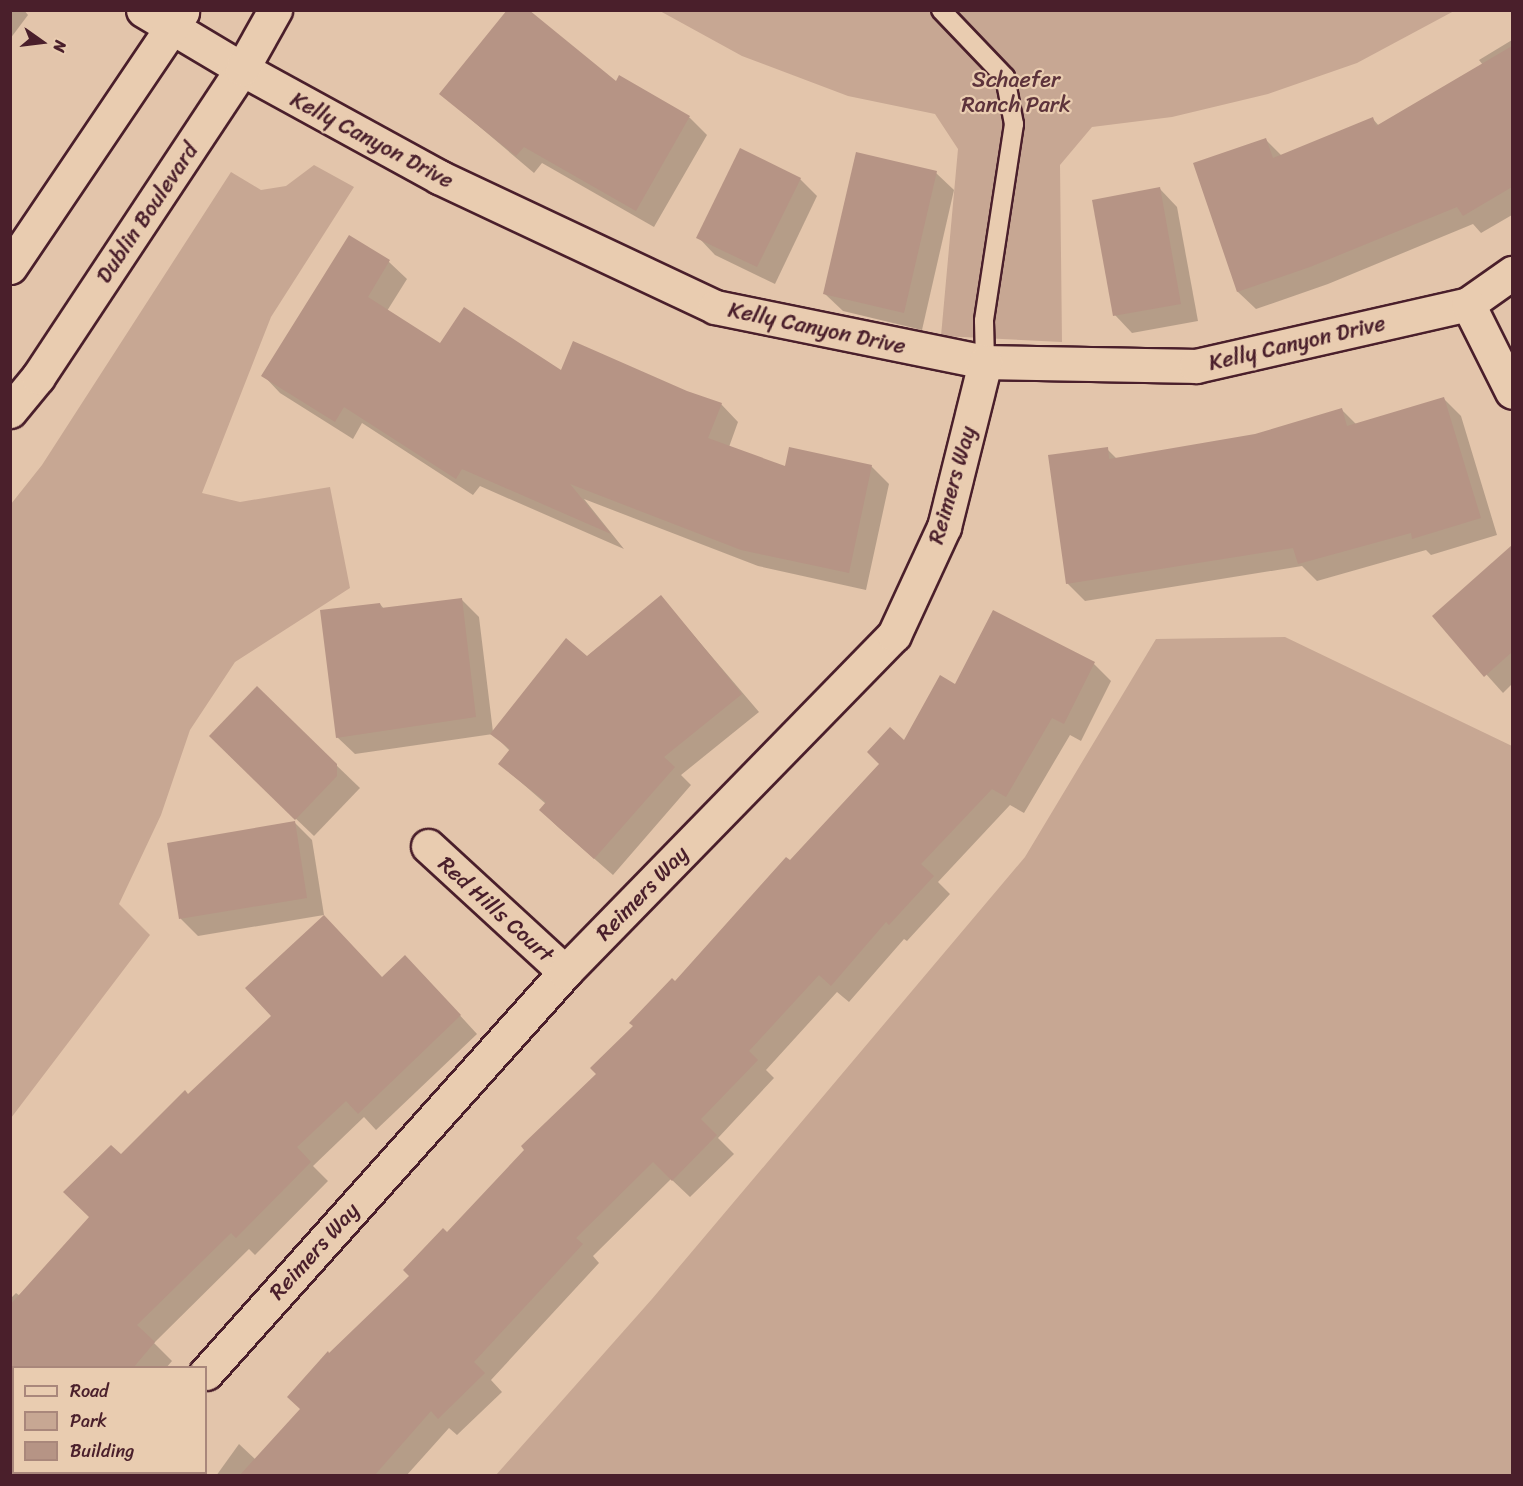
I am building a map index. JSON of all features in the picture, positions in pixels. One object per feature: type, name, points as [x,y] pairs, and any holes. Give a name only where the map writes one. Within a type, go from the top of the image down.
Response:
[{"type":"street","name":"Kelly Canyon Drive","points":[[143,10],[177,20],[242,69],[439,177],[715,307],[985,362],[1196,366],[1468,304],[1512,273]]},
{"type":"street","name":"Dublin Boulevard","points":[[10,411],[38,376],[242,69],[275,10]]},
{"type":"street","points":[[10,267],[177,20]]},
{"type":"street","points":[[1468,304],[1512,392]]},
{"type":"street","name":"Reimers Way","points":[[207,1372],[565,972],[894,635],[944,527],[985,362]]},
{"type":"street","name":"Red Hills Court","points":[[428,846],[565,972]]},
{"type":"lane","points":[[941,10],[1005,77],[1014,124],[984,321],[985,362]]},
{"type":"green space","name":"Schaefer Ranch Park","points":[[660,11],[1454,11],[1357,63],[1268,94],[1172,117],[1092,127],[1060,165],[1062,342],[941,336],[958,149],[935,114],[848,96],[742,56]]},
{"type":"green space","points":[[314,165],[354,187],[271,317],[202,493],[240,502],[330,487],[350,588],[235,662],[190,730],[161,815],[119,904],[150,935],[11,1118],[11,504],[42,465],[231,172],[261,190],[286,186]]},
{"type":"green space","points":[[1285,637],[1512,746],[1512,1475],[496,1475],[652,1299],[1025,857],[1156,639]]},
{"type":"building","points":[[507,10],[529,10],[616,81],[619,75],[690,116],[636,211],[524,147],[516,156],[439,94]]},
{"type":"building","points":[[1512,46],[1512,187],[1463,216],[1457,207],[1310,267],[1237,292],[1193,163],[1266,138],[1273,158],[1373,117],[1376,126]]},
{"type":"building","points":[[740,148],[801,178],[757,267],[696,238]]},
{"type":"building","points":[[856,152],[937,171],[904,313],[823,294]]},
{"type":"building","points":[[1160,187],[1181,304],[1113,316],[1092,200]]},
{"type":"building","points":[[349,235],[390,260],[368,297],[440,343],[464,307],[561,370],[573,341],[687,391],[722,403],[708,438],[785,466],[789,447],[872,465],[849,573],[741,550],[570,484],[611,534],[462,469],[456,479],[344,407],[335,422],[261,376]]},
{"type":"building","points":[[1444,397],[1481,518],[1412,539],[1411,533],[1298,564],[1293,548],[1066,584],[1048,455],[1108,447],[1109,459],[1255,434],[1342,408],[1347,426]]},
{"type":"building","points":[[1512,545],[1512,652],[1484,677],[1432,616]]},
{"type":"building","points":[[661,595],[742,694],[664,757],[675,767],[594,859],[539,810],[546,802],[498,764],[510,749],[490,734],[566,638],[587,656]]},
{"type":"building","points":[[462,598],[476,717],[336,738],[320,610],[380,603],[381,608]]},
{"type":"building","points":[[993,610],[1095,662],[1064,724],[1052,718],[1006,797],[992,789],[921,864],[934,876],[889,925],[886,922],[831,986],[819,975],[749,1051],[758,1060],[701,1119],[717,1135],[672,1181],[653,1162],[576,1238],[583,1244],[474,1362],[485,1373],[438,1419],[431,1411],[374,1476],[239,1476],[300,1409],[287,1397],[328,1351],[329,1353],[409,1276],[403,1270],[443,1228],[447,1232],[524,1150],[521,1146],[596,1074],[590,1068],[633,1026],[629,1023],[672,978],[675,981],[786,857],[790,860],[879,764],[867,752],[890,727],[904,740],[940,675],[955,684]]},
{"type":"building","points":[[257,686],[337,764],[337,776],[295,820],[209,736]]},
{"type":"building","points":[[295,821],[307,898],[179,919],[167,843]]},
{"type":"building","points":[[324,915],[382,977],[405,955],[461,1015],[358,1114],[346,1101],[297,1147],[311,1162],[236,1238],[231,1233],[137,1325],[155,1342],[135,1366],[12,1366],[10,1368],[10,1305],[89,1217],[63,1192],[111,1145],[121,1154],[185,1090],[188,1094],[271,1016],[245,988]]}]
